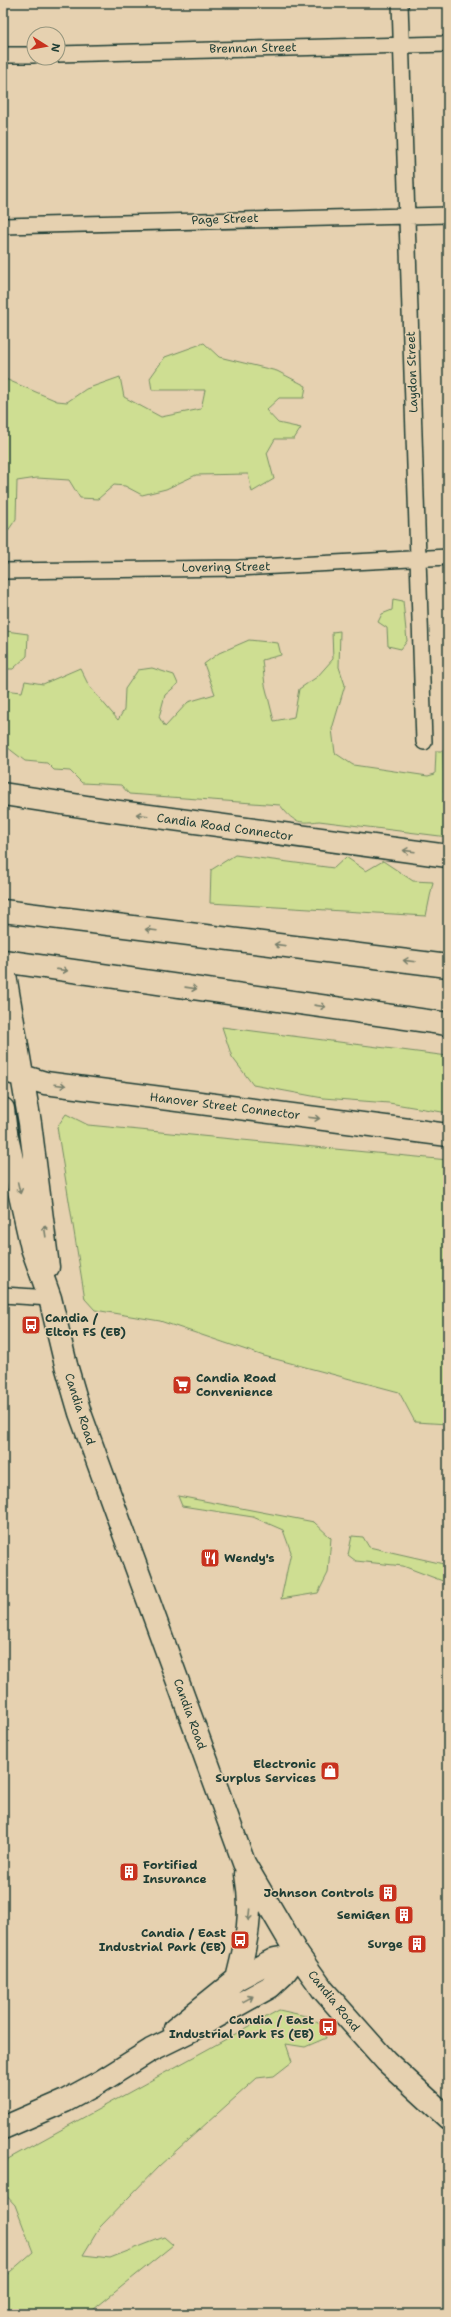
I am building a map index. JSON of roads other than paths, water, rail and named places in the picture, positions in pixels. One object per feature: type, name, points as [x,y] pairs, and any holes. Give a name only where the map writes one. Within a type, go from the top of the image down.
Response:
[{"type":"main road","name":"Candia Road Connector","points":[[3,794],[113,811],[448,856]]},
{"type":"main road","points":[[11,913],[448,966]]},
{"type":"main road","points":[[10,963],[448,1024]]},
{"type":"main road","name":"Candia Road","points":[[10,963],[13,1073],[47,1245],[50,1298]]},
{"type":"main road","name":"Hanover Street Connector","points":[[13,1073],[45,1083],[448,1135]]},
{"type":"main road","name":"Candia Road","points":[[3,1109],[4,1131],[32,1248],[50,1298],[66,1365],[80,1412],[244,1863],[298,1955],[323,1990],[353,2026],[386,2061],[448,2118]]},
{"type":"main road","points":[[237,1979],[246,1944],[251,1901],[244,1863]]},
{"type":"main road","points":[[151,2050],[237,1979],[275,1959],[298,1955]]},
{"type":"main road","points":[[3,2128],[32,2117],[72,2097],[100,2082],[151,2050],[200,2026],[270,1987],[283,1975],[298,1955]]},
{"type":"street","name":"Laydon Street","points":[[400,3],[424,742]]},
{"type":"street","name":"Brennan Street","points":[[66,54],[191,49],[402,47],[448,44]]},
{"type":"street","points":[[3,55],[26,54]]},
{"type":"street","name":"Page Street","points":[[3,226],[448,215]]},
{"type":"street","name":"Lovering Street","points":[[3,571],[238,568],[448,557]]},
{"type":"street","points":[[3,1294],[50,1298]]},
{"type":"place","name":"Candia / Elton FS (EB)","points":[[31,1325]]},
{"type":"place","name":"Candia Road Convenience","points":[[182,1385]]},
{"type":"place","name":"Wendy's","points":[[210,1558]]},
{"type":"place","name":"Electronic Surplus Services","points":[[330,1771]]},
{"type":"place","name":"Fortified Insurance","points":[[129,1872]]},
{"type":"place","name":"Johnson Controls","points":[[388,1893]]},
{"type":"place","name":"SemiGen","points":[[404,1915]]},
{"type":"place","name":"Candia / East Industrial Park (EB)","points":[[240,1940]]},
{"type":"place","name":"Surge","points":[[417,1944]]},
{"type":"place","name":"Candia / East Industrial Park FS (EB)","points":[[328,2027]]}]
